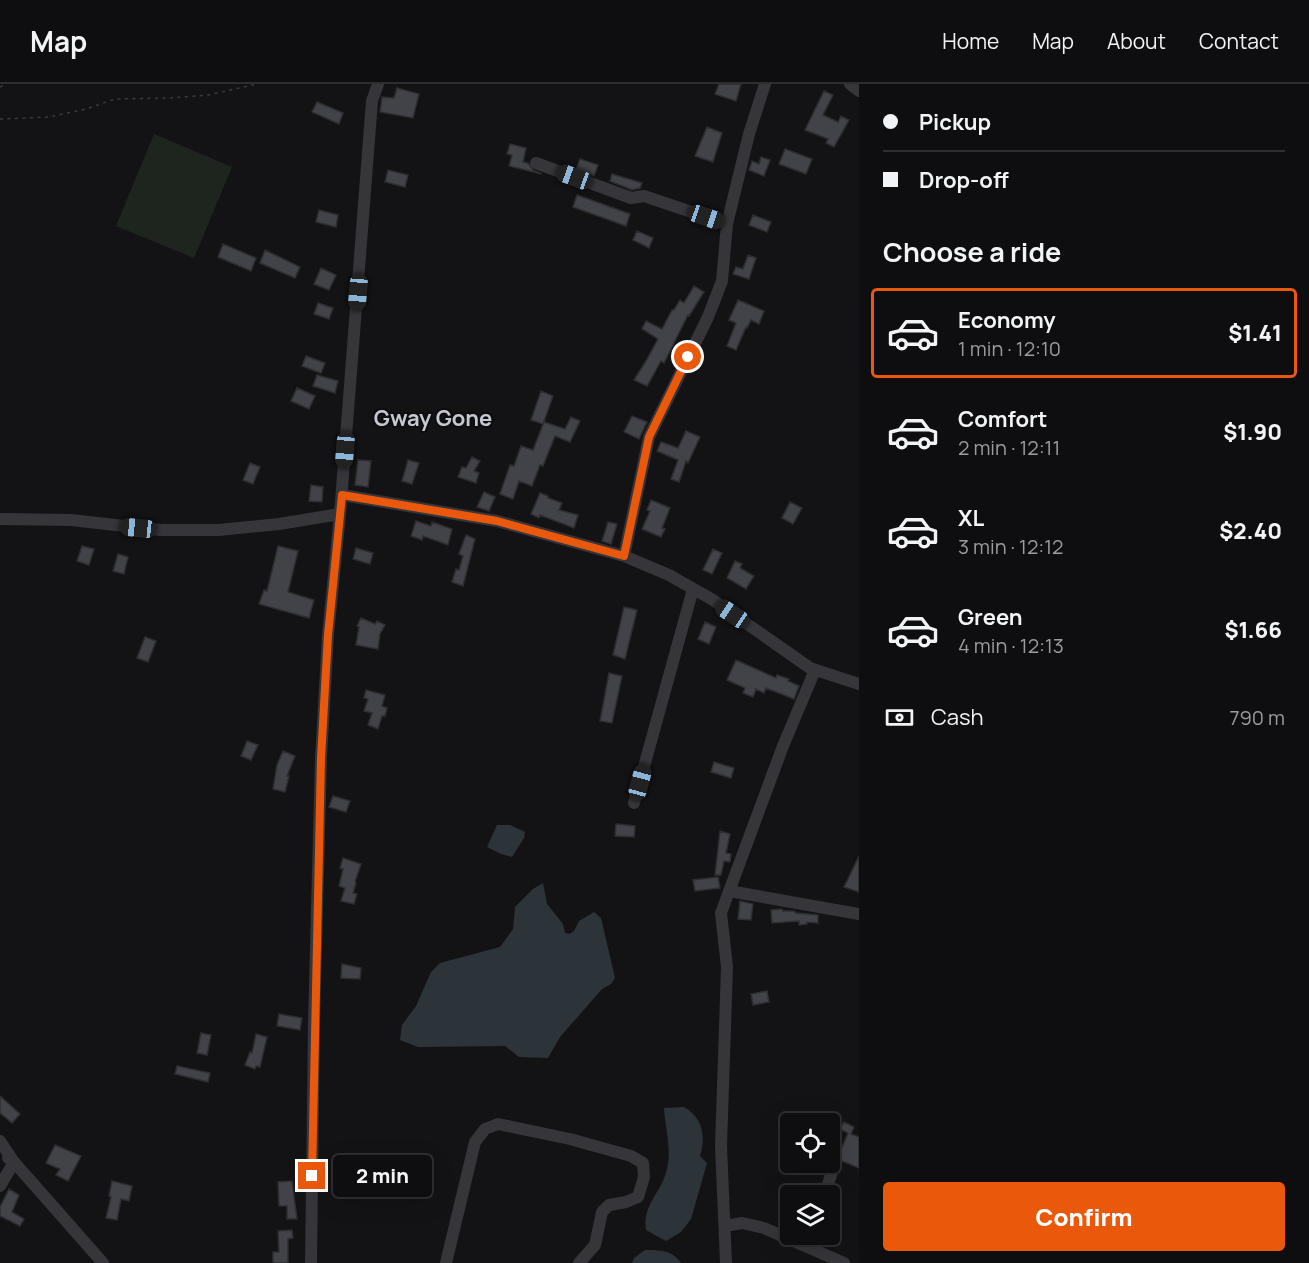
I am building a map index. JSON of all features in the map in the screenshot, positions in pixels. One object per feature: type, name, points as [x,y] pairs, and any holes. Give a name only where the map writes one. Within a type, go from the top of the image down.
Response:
[{"type":"street","points":[[311,1263],[321,758],[328,635],[342,495],[372,101],[378,84]]},
{"type":"street","points":[[624,556],[649,437],[708,317],[722,281],[727,224],[749,134],[765,84]]},
{"type":"street","points":[[850,84],[859,91]]},
{"type":"street","points":[[536,163],[631,198],[644,196],[727,224]]},
{"type":"street","points":[[342,495],[497,521],[624,556],[693,589],[815,670],[859,684]]},
{"type":"street","points":[[0,519],[71,520],[160,530],[219,530],[279,524],[340,514]]},
{"type":"street","points":[[634,803],[693,589]]},
{"type":"street","points":[[726,1263],[721,1146],[727,967],[721,913],[783,746],[815,670]]},
{"type":"street","points":[[729,891],[859,914]]},
{"type":"street","points":[[446,1263],[475,1142],[485,1129],[498,1124],[570,1139],[631,1156],[643,1163],[644,1177],[638,1197],[609,1205],[602,1212],[595,1245],[579,1263]]},
{"type":"street","points":[[0,1141],[14,1162],[103,1263]]},
{"type":"street","points":[[0,1154],[14,1162]]},
{"type":"street","points":[[0,1186],[14,1162]]},
{"type":"street","points":[[725,1226],[742,1223],[780,1232]]},
{"type":"street","points":[[817,1245],[844,1263]]},
{"type":"path","points":[[0,87],[6,84]]},
{"type":"path","points":[[0,119],[49,117],[86,109],[115,99],[208,95],[257,84]]},
{"type":"shaded area","points":[[154,134],[232,167],[194,258],[116,226]]},
{"type":"shaded area","points":[[497,825],[510,825],[525,832],[524,838],[512,857],[487,847]]},
{"type":"shaded area","points":[[543,883],[547,904],[563,924],[565,933],[569,934],[574,931],[579,921],[594,912],[601,918],[615,978],[611,984],[602,989],[560,1037],[548,1058],[519,1057],[505,1046],[418,1047],[400,1040],[402,1025],[416,1006],[431,972],[440,963],[500,947],[513,929],[515,907],[533,889]]},
{"type":"shaded area","points":[[684,1107],[699,1122],[703,1135],[700,1156],[707,1163],[691,1219],[681,1232],[666,1241],[646,1230],[647,1213],[667,1169],[669,1146],[664,1108]]},
{"type":"shaded area","points":[[645,1250],[670,1253],[681,1263],[632,1263],[634,1258]]},
{"type":"building","points":[[719,84],[741,84],[736,101],[715,94]]},
{"type":"building","points":[[397,88],[419,94],[413,118],[380,112],[382,97],[394,98]]},
{"type":"building","points":[[824,91],[833,95],[823,115],[838,122],[841,116],[849,120],[834,147],[826,143],[828,139],[805,130]]},
{"type":"building","points":[[317,102],[343,113],[339,124],[312,112]]},
{"type":"building","points":[[707,127],[722,133],[713,162],[695,156]]},
{"type":"building","points":[[510,144],[526,148],[523,162],[528,163],[533,170],[542,174],[509,166],[512,155],[507,154]]},
{"type":"building","points":[[785,149],[812,159],[806,174],[779,164]]},
{"type":"building","points":[[761,157],[770,160],[764,176],[749,170],[752,161],[759,164]]},
{"type":"building","points":[[580,159],[598,165],[594,176],[576,169]]},
{"type":"building","points":[[388,170],[408,175],[405,187],[385,182]]},
{"type":"building","points":[[612,174],[642,183],[640,188],[632,190],[610,181]]},
{"type":"building","points":[[577,195],[630,214],[626,226],[573,207]]},
{"type":"building","points":[[319,210],[338,215],[336,227],[316,222]]},
{"type":"building","points":[[753,215],[771,222],[767,232],[749,225]]},
{"type":"building","points":[[637,231],[653,238],[649,248],[633,240]]},
{"type":"building","points":[[223,244],[256,258],[251,271],[218,257]]},
{"type":"building","points":[[265,250],[300,267],[295,278],[260,263]]},
{"type":"building","points":[[748,255],[756,258],[749,279],[733,274],[736,267],[743,269]]},
{"type":"building","points":[[321,268],[336,275],[329,290],[314,284]]},
{"type":"building","points":[[694,286],[704,292],[688,315],[664,363],[661,361],[647,386],[634,380],[658,339],[642,329],[646,321],[662,329],[672,310],[680,300],[684,303]]},
{"type":"building","points":[[738,300],[764,311],[759,324],[751,320],[736,350],[727,346],[736,323],[729,320]]},
{"type":"building","points":[[318,303],[333,308],[329,319],[314,314]]},
{"type":"building","points":[[306,356],[325,363],[321,373],[302,366]]},
{"type":"building","points":[[317,375],[338,381],[335,393],[313,386]]},
{"type":"building","points":[[297,388],[315,396],[309,409],[291,401]]},
{"type":"building","points":[[541,391],[553,396],[543,424],[531,420]]},
{"type":"building","points":[[632,416],[647,422],[639,439],[624,432]]},
{"type":"building","points":[[571,417],[580,421],[570,442],[555,436],[532,486],[519,481],[513,499],[500,494],[510,465],[514,466],[521,446],[533,450],[544,422],[565,429]]},
{"type":"building","points":[[686,431],[700,437],[688,463],[686,461],[679,482],[671,479],[678,460],[657,451],[661,442],[678,448]]},
{"type":"building","points":[[472,457],[480,461],[474,471],[479,473],[476,483],[458,477],[462,467],[466,468]]},
{"type":"building","points":[[358,460],[371,461],[368,487],[355,485]]},
{"type":"building","points":[[408,460],[419,463],[412,484],[402,481]]},
{"type":"building","points":[[250,463],[260,467],[253,484],[243,480]]},
{"type":"building","points":[[311,485],[323,487],[322,502],[309,501]]},
{"type":"building","points":[[484,492],[495,497],[489,511],[477,507]]},
{"type":"building","points":[[540,493],[562,503],[559,510],[578,515],[574,528],[540,515],[539,518],[531,514]]},
{"type":"building","points":[[651,500],[670,508],[661,537],[642,529],[650,511],[647,510]]},
{"type":"building","points":[[790,502],[802,508],[793,524],[782,518]]},
{"type":"building","points":[[416,521],[431,526],[432,522],[452,529],[448,545],[423,536],[422,540],[411,536]]},
{"type":"building","points":[[608,522],[617,524],[611,544],[602,541]]},
{"type":"building","points":[[466,535],[475,539],[463,586],[452,582],[456,569],[459,570],[463,556],[459,554]]},
{"type":"building","points":[[82,546],[94,549],[89,565],[77,561]]},
{"type":"building","points":[[278,546],[298,551],[288,592],[314,600],[309,618],[259,604],[264,590],[267,591]]},
{"type":"building","points":[[356,548],[373,553],[370,564],[353,559]]},
{"type":"building","points":[[713,549],[722,553],[712,574],[703,570]]},
{"type":"building","points":[[118,554],[128,557],[124,574],[113,571]]},
{"type":"building","points":[[735,561],[742,564],[740,568],[754,576],[746,589],[727,578]]},
{"type":"building","points":[[624,607],[637,610],[625,659],[613,655]]},
{"type":"building","points":[[361,618],[375,624],[377,621],[385,625],[380,634],[378,649],[356,645],[359,627],[357,626]]},
{"type":"building","points":[[705,622],[716,627],[709,644],[698,639]]},
{"type":"building","points":[[145,637],[156,641],[148,662],[137,658]]},
{"type":"building","points":[[736,660],[776,678],[777,675],[789,679],[788,681],[799,686],[794,699],[766,688],[764,693],[756,689],[753,697],[743,693],[745,688],[727,680]]},
{"type":"building","points":[[609,673],[622,676],[612,723],[600,721]]},
{"type":"building","points":[[366,690],[385,695],[382,706],[387,708],[378,729],[368,725],[372,713],[364,711],[368,699],[364,698]]},
{"type":"building","points":[[247,741],[258,745],[251,760],[241,756]]},
{"type":"building","points":[[283,751],[295,756],[287,776],[289,776],[285,792],[273,789],[277,765]]},
{"type":"building","points":[[714,762],[734,768],[731,778],[711,772]]},
{"type":"building","points":[[333,796],[350,801],[346,812],[329,807]]},
{"type":"building","points":[[616,824],[635,826],[634,837],[615,836]]},
{"type":"building","points":[[720,831],[730,834],[726,853],[731,854],[730,862],[724,861],[721,875],[715,875]]},
{"type":"building","points":[[859,856],[859,892],[844,887]]},
{"type":"building","points":[[343,858],[361,864],[353,893],[357,894],[354,904],[341,901],[345,888],[339,886]]},
{"type":"building","points":[[718,877],[720,888],[695,891],[693,880]]},
{"type":"building","points":[[740,901],[753,904],[751,920],[738,919]]},
{"type":"building","points":[[782,909],[783,911],[818,915],[818,923],[807,922],[807,924],[799,925],[799,921],[772,923],[771,910]]},
{"type":"building","points":[[342,964],[361,968],[360,979],[341,978]]},
{"type":"building","points":[[767,991],[769,1002],[753,1005],[751,994]]},
{"type":"building","points":[[279,1014],[302,1018],[300,1030],[277,1026]]},
{"type":"building","points":[[201,1033],[211,1035],[207,1055],[197,1053]]},
{"type":"building","points":[[256,1034],[267,1037],[260,1067],[256,1066],[255,1069],[245,1065],[250,1052],[252,1053]]},
{"type":"building","points":[[177,1066],[210,1073],[208,1082],[175,1074]]},
{"type":"building","points":[[0,1096],[20,1114],[12,1123],[0,1113]]},
{"type":"building","points":[[844,1122],[854,1127],[851,1134],[859,1137],[859,1168],[840,1160],[840,1152],[848,1133],[840,1129]]},
{"type":"building","points":[[55,1145],[81,1156],[68,1181],[56,1175],[60,1169],[46,1163]]},
{"type":"building","points":[[112,1181],[132,1186],[129,1201],[121,1199],[117,1220],[106,1218]]},
{"type":"building","points":[[292,1181],[297,1219],[287,1219],[287,1206],[279,1206],[278,1182]]},
{"type":"building","points":[[9,1189],[19,1195],[12,1212],[24,1219],[20,1226],[0,1216],[0,1207]]},
{"type":"building","points":[[292,1230],[293,1238],[288,1239],[288,1263],[273,1263],[273,1252],[279,1252],[278,1231]]},
{"type":"district","name":"Gway Gone","points":[[433,418]]},
{"type":"route","points":[[312,1176],[321,758],[328,635],[342,495],[497,521],[624,556],[649,437],[688,357]]}]
